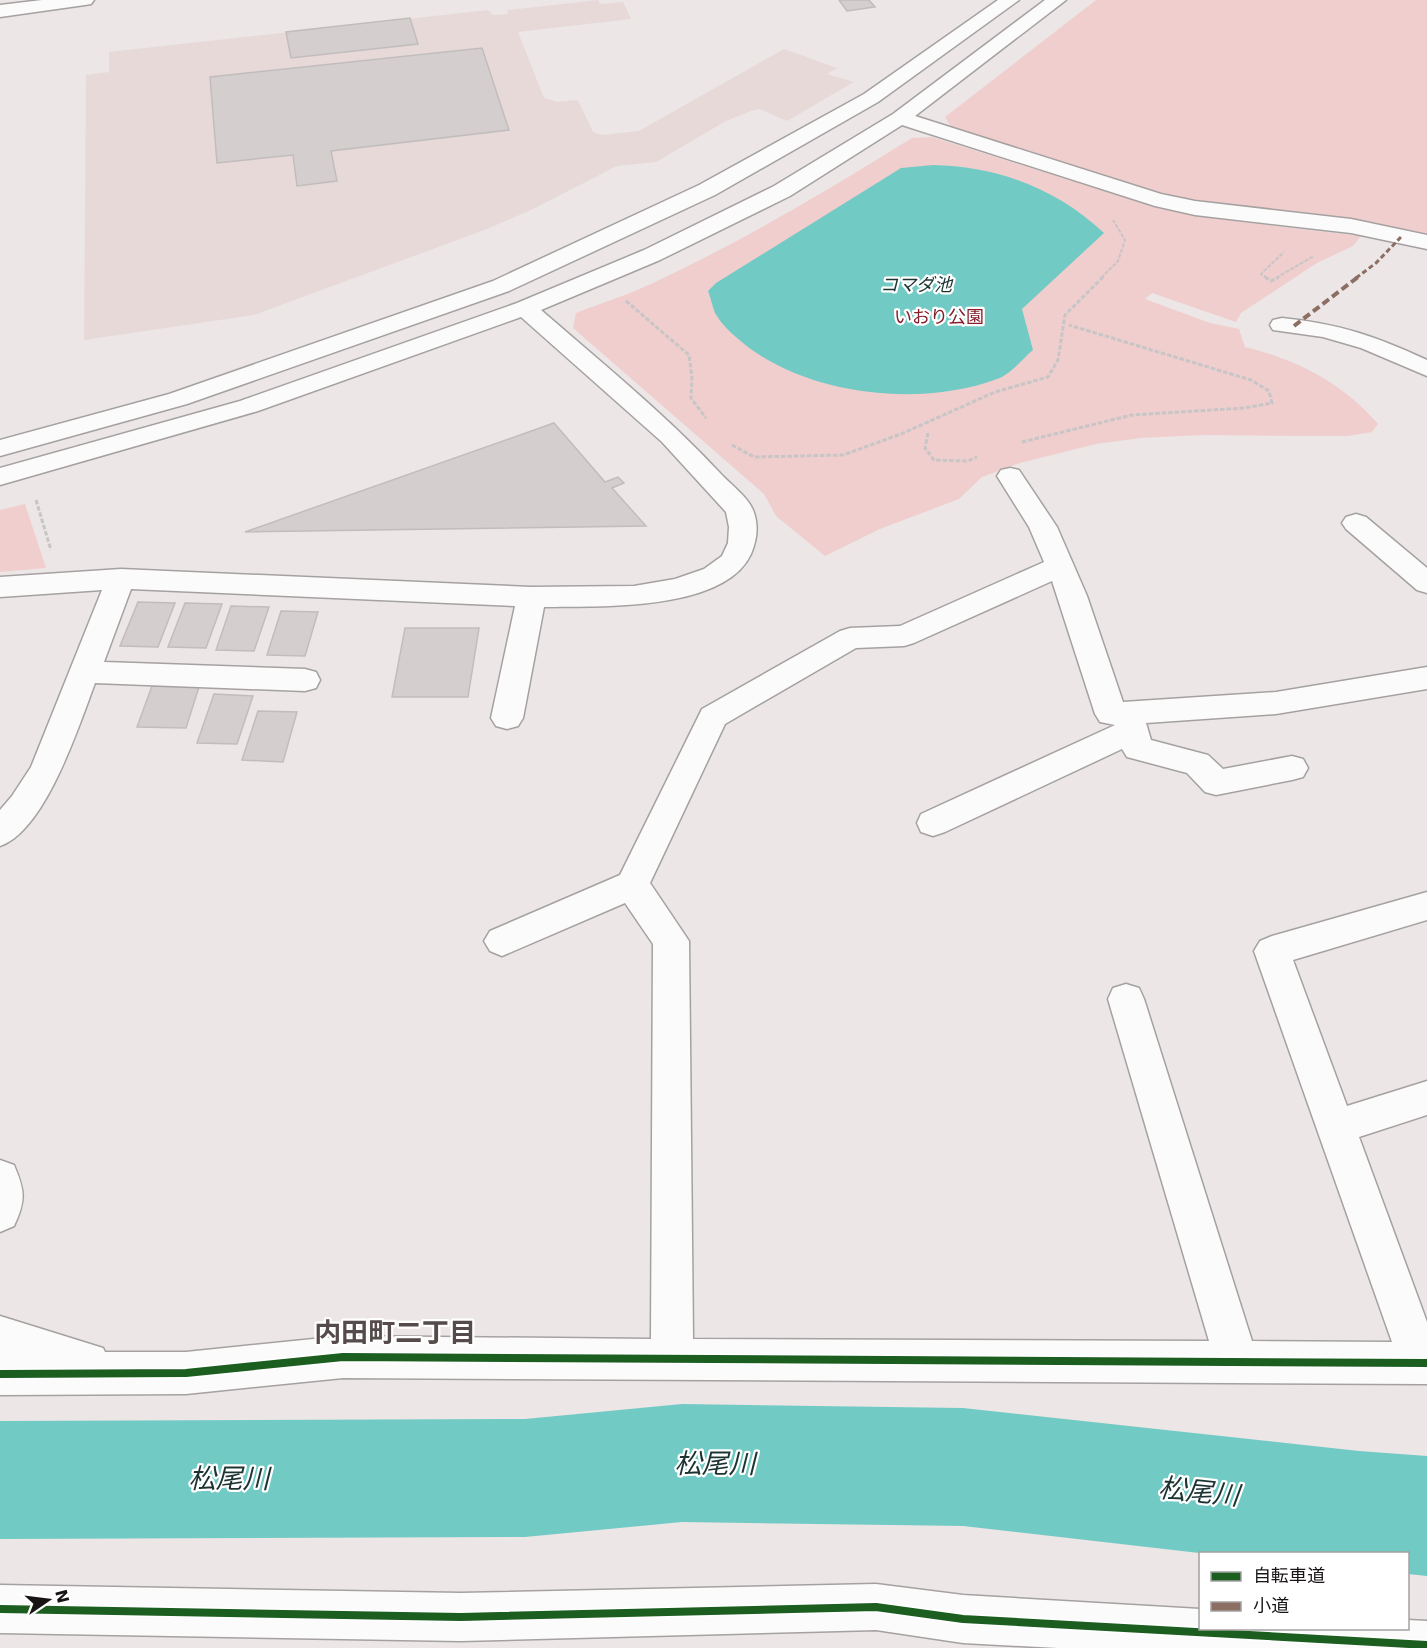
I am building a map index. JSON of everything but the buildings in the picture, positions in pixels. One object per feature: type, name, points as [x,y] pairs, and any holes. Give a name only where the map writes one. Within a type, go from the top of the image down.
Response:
[{"type":"main road","points":[[0,11],[85,0]]},
{"type":"main road","points":[[0,448],[178,399],[501,286],[707,190],[861,104],[1010,0]]},
{"type":"main road","points":[[0,477],[249,406],[525,308],[652,255],[782,191],[900,118],[1057,0]]},
{"type":"main road","points":[[900,118],[1155,199],[1195,208],[1351,226],[1427,242]]},
{"type":"main road","points":[[0,586],[121,579],[531,597],[634,596],[678,588],[714,576],[733,562],[742,543],[743,527],[739,510],[671,436],[525,308]]},
{"type":"main road","points":[[1282,325],[1325,330],[1370,344],[1427,369]]},
{"type":"main road","points":[[1010,476],[1043,527],[1073,596],[1111,714],[1131,722]]},
{"type":"main road","points":[[1356,523],[1427,583]]},
{"type":"main road","points":[[502,941],[632,885],[713,717],[850,638],[904,636],[1060,566]]},
{"type":"main road","points":[[0,833],[24,805],[46,770],[121,579]]},
{"type":"main road","points":[[507,718],[531,597]]},
{"type":"main road","points":[[86,672],[305,680]]},
{"type":"main road","points":[[933,823],[1131,722],[1276,703],[1427,678]]},
{"type":"main road","points":[[1131,722],[1138,749],[1197,763],[1216,783],[1292,768]]},
{"type":"main road","points":[[632,885],[671,941],[672,1360]]},
{"type":"main road","points":[[0,1374],[186,1373],[343,1357],[1424,1363],[1272,951],[1427,906]]},
{"type":"main road","points":[[1126,999],[1237,1362]]},
{"type":"main road","points":[[1335,1126],[1427,1098]]},
{"type":"main road","points":[[0,1178],[4,1190],[0,1213]]},
{"type":"main road","points":[[0,1337],[120,1372]]},
{"type":"main road","points":[[0,1609],[461,1617],[876,1607],[963,1619],[1427,1645]]},
{"type":"path","points":[[722,440],[754,457],[843,455],[901,434],[995,392],[1048,377],[1058,360],[1065,315],[1118,261],[1125,240],[1110,215]]},
{"type":"path","points":[[620,295],[689,355],[692,378],[691,398],[710,423]]},
{"type":"path","points":[[928,434],[925,448],[934,460],[968,461],[992,450],[1132,415],[1244,408],[1272,403],[1269,391],[1251,380],[1069,326]]},
{"type":"path","points":[[992,450],[1010,476]]},
{"type":"shaded area","points":[[598,0],[600,4],[623,2],[631,19],[518,32],[544,98],[557,102],[578,100],[593,132],[602,135],[639,131],[784,49],[837,68],[827,74],[854,82],[787,121],[759,109],[751,111],[726,121],[656,162],[617,166],[531,210],[487,229],[254,315],[84,340],[86,75],[109,72],[109,52],[488,10],[493,15],[508,14],[507,10]]},
{"type":"green space","points":[[1096,0],[1427,0],[1427,235],[1347,219],[1181,198],[952,129],[945,117]]},
{"type":"green space","name":"いおり公園","points":[[932,137],[1159,208],[1241,222],[1361,236],[1353,246],[1317,263],[1241,313],[1236,322],[1152,293],[1145,299],[1210,323],[1239,329],[1245,347],[1282,358],[1318,375],[1350,396],[1378,424],[1372,432],[1347,436],[1203,435],[1141,438],[1096,444],[1020,463],[982,477],[959,499],[880,529],[825,556],[776,516],[764,494],[573,328],[576,313],[644,287],[720,250],[817,196],[912,138]]},
{"type":"green space","points":[[25,504],[46,568],[0,572],[0,510]]},
{"type":"water","name":"コマダ池","points":[[933,165],[980,170],[1025,183],[1066,204],[1104,233],[1022,309],[1033,350],[1007,374],[967,388],[934,393],[900,394],[865,391],[831,385],[799,375],[769,361],[727,329],[714,310],[708,291],[716,283],[901,168]]},
{"type":"waterway","name":"松尾川","points":[[0,1480],[525,1478],[682,1463],[963,1467],[1359,1511],[1427,1516]]},
{"type":"marked path","points":[[1294,326],[1376,263],[1401,237]]},
{"type":"cycle path","points":[[0,1374],[186,1373],[343,1357],[1427,1363]]},
{"type":"cycle path","points":[[0,1609],[461,1617],[876,1607],[963,1619],[1427,1645]]},
{"type":"district","name":"内田町二丁目","points":[[395,1333]]}]
